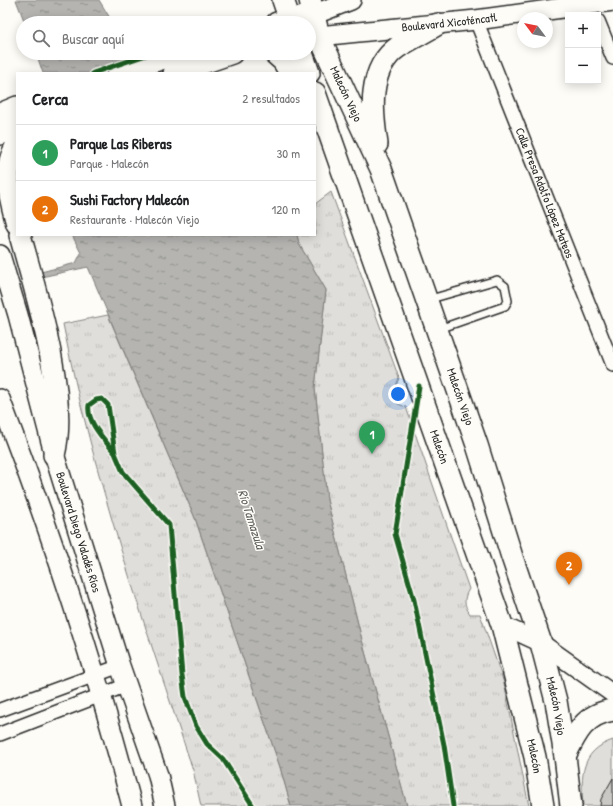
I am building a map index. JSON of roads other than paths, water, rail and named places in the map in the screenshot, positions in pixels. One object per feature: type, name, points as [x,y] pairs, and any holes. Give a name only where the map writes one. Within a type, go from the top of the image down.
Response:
[{"type":"main road","points":[[283,0],[285,16]]},
{"type":"main road","points":[[296,16],[312,7],[351,0]]},
{"type":"main road","name":"Boulevard Xicoténcatl","points":[[596,12],[613,0]]},
{"type":"main road","name":"Boulevard Xicoténcatl","points":[[316,36],[476,20],[565,15]]},
{"type":"main road","points":[[381,169],[372,116],[374,88],[381,66],[396,48],[438,24]]},
{"type":"main road","name":"Malecón Viejo","points":[[316,40],[381,169],[477,445],[512,558],[541,643],[556,701],[571,806]]},
{"type":"main road","points":[[121,72],[158,60]]},
{"type":"main road","points":[[177,72],[212,60]]},
{"type":"main road","points":[[282,60],[289,72]]},
{"type":"main road","points":[[304,60],[309,72]]},
{"type":"main road","name":"Malecón","points":[[316,97],[319,113],[502,626],[535,757],[543,806]]},
{"type":"main road","points":[[0,108],[16,106]]},
{"type":"main road","points":[[0,114],[16,106]]},
{"type":"main road","points":[[0,134],[16,128]]},
{"type":"main road","points":[[16,148],[7,175],[8,191],[16,220]]},
{"type":"main road","points":[[20,236],[53,371],[59,424],[58,443],[54,455]]},
{"type":"main road","name":"Boulevard Diego Valadés Ríos","points":[[0,256],[18,315],[54,455],[120,666],[158,775],[165,806]]},
{"type":"main road","points":[[0,399],[65,581],[102,695],[132,806]]},
{"type":"main road","points":[[565,756],[574,737],[584,722],[594,716],[613,710]]},
{"type":"street","name":"Calle Presa Adolfo López Mateos","points":[[476,20],[613,365]]},
{"type":"street","points":[[601,28],[613,58]]},
{"type":"street","points":[[502,626],[541,643],[613,694]]},
{"type":"street","points":[[0,710],[120,666]]},
{"type":"street","points":[[0,734],[127,685]]},
{"type":"lane","points":[[426,300],[497,280],[505,286],[508,301],[505,306],[437,330]]},
{"type":"water","points":[[16,0],[99,0],[109,16],[22,16]]},
{"type":"water","points":[[38,60],[141,60],[170,72],[43,72]]},
{"type":"water","name":"Río Tamazula","points":[[72,236],[297,236],[299,244],[326,290],[315,388],[327,500],[364,648],[407,806],[291,806],[280,767],[195,518],[88,267],[41,277],[41,272],[76,263],[81,253]]},
{"type":"place","name":"Parque Las Riberas","points":[[372,454]]},
{"type":"place","name":"Sushi Factory Malecón","points":[[569,585]]}]
